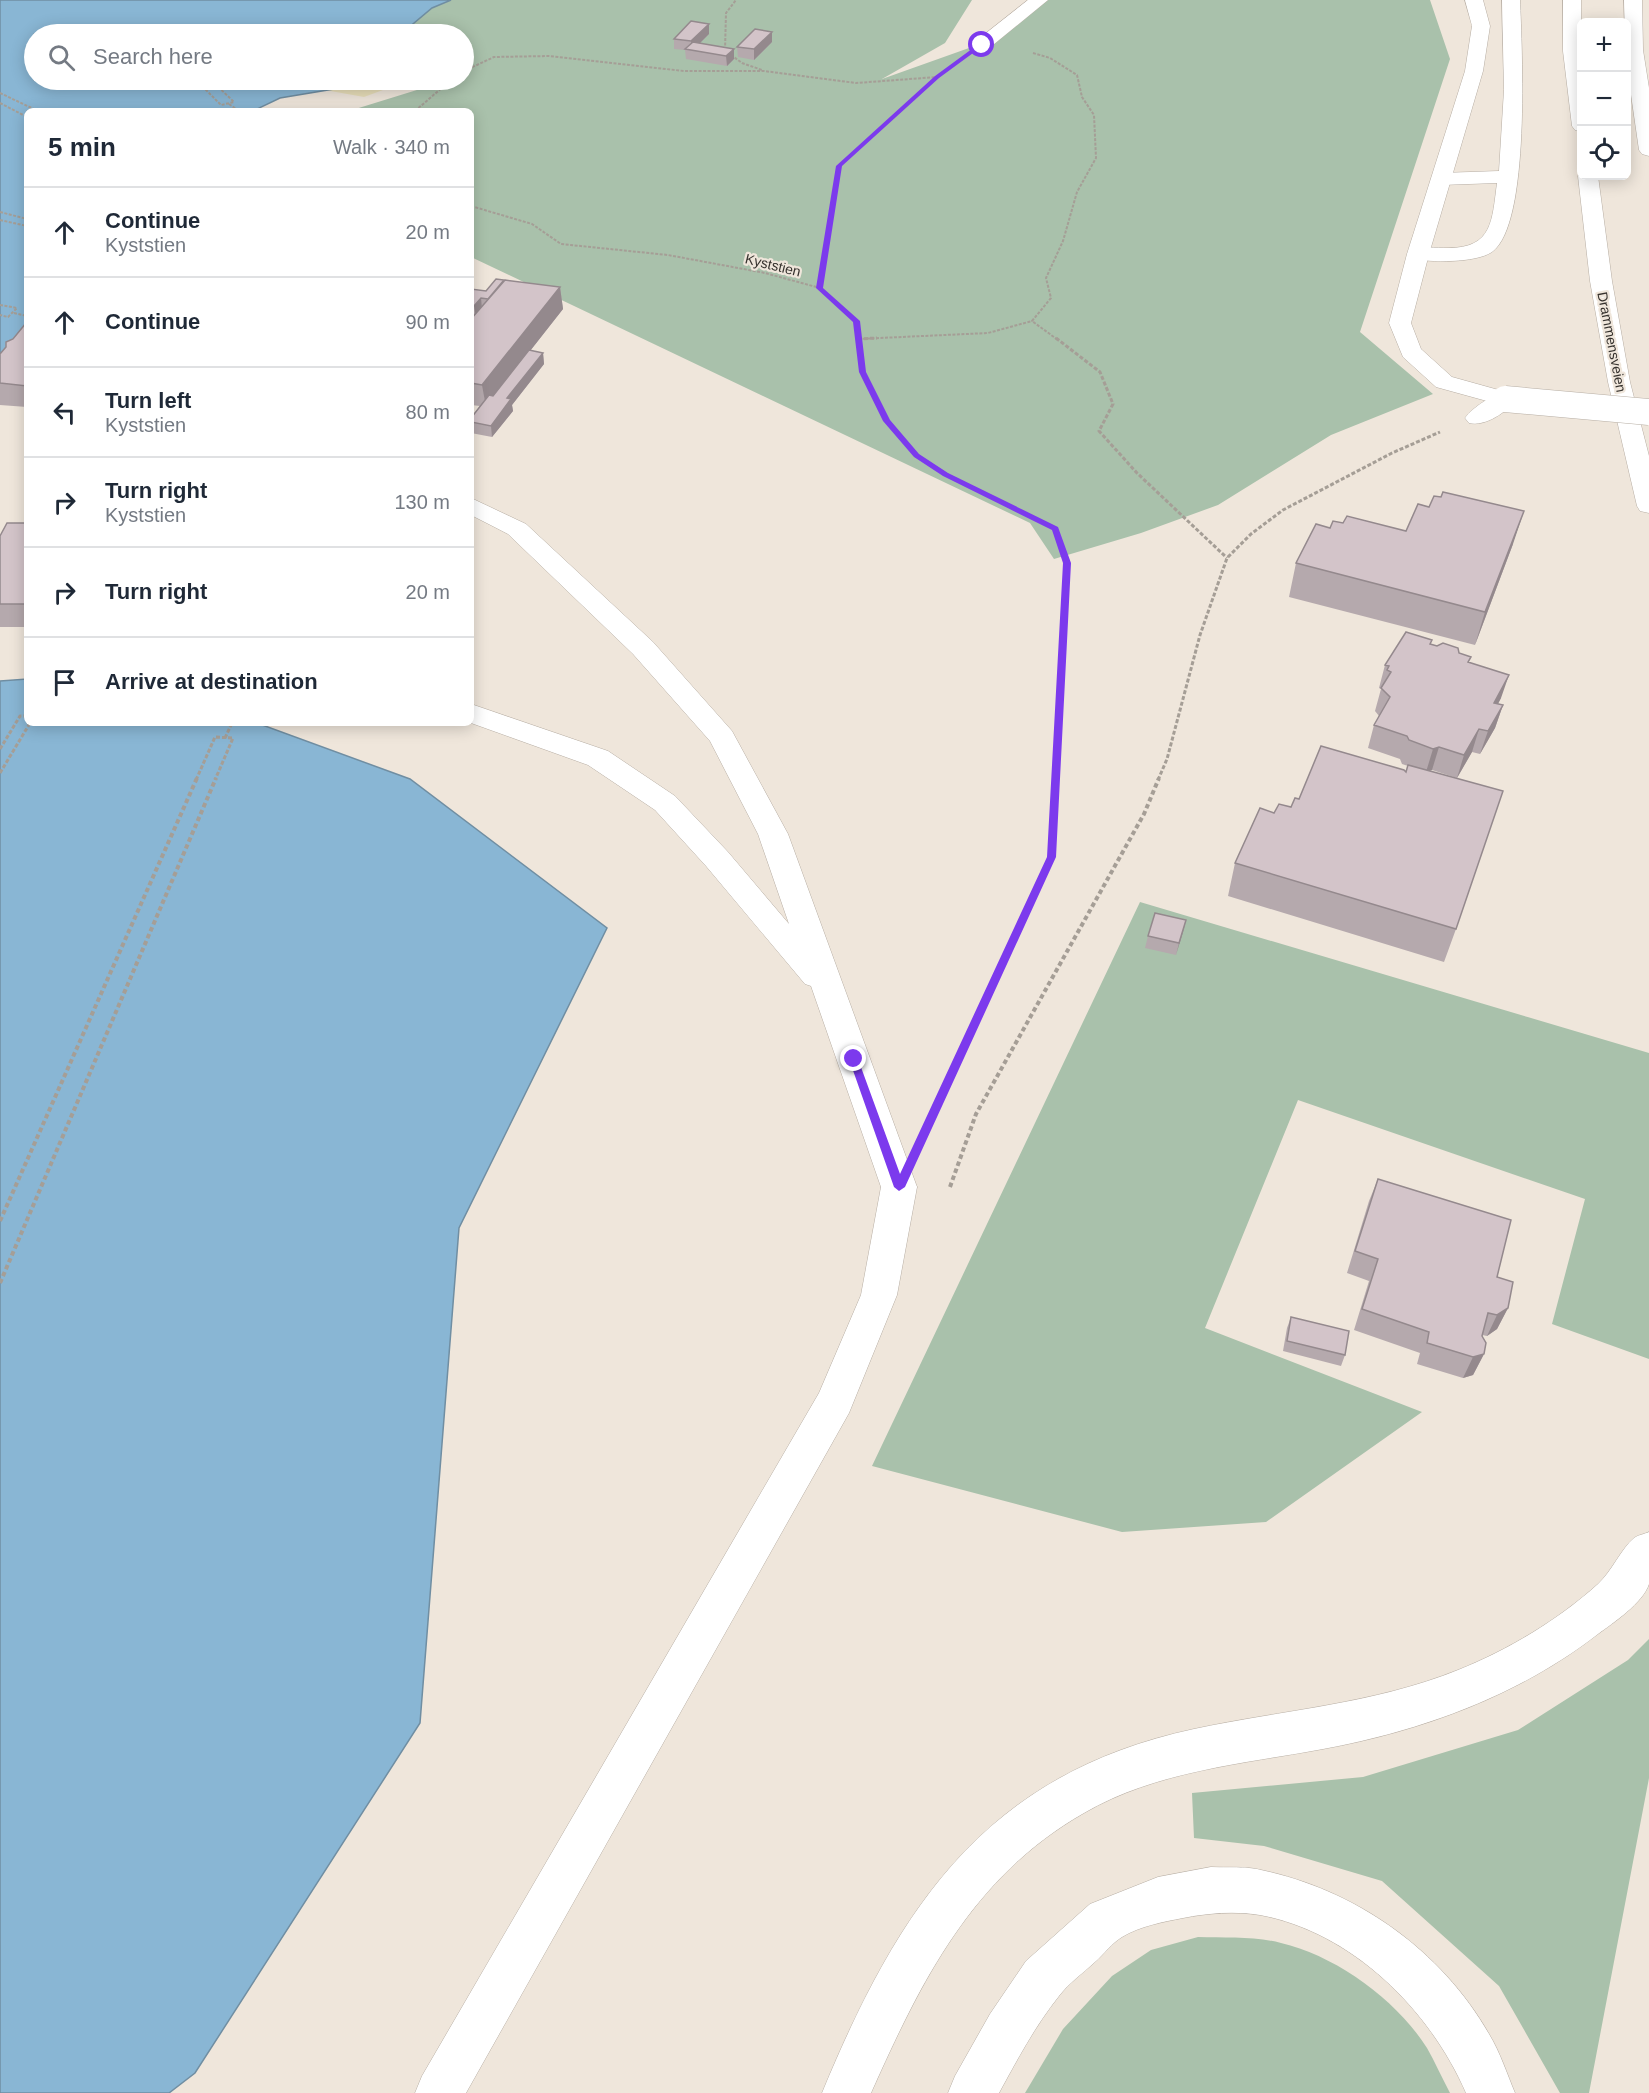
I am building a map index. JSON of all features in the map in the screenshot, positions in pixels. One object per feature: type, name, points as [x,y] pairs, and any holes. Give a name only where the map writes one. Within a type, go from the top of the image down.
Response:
[{"type":"main road","points":[[982,45],[1039,0]]},
{"type":"main road","points":[[1474,0],[1480,26],[1474,71],[1418,254],[1401,323],[1411,352],[1444,382],[1505,399],[1649,412]]},
{"type":"main road","points":[[1418,254],[1465,253],[1487,247],[1498,232],[1508,177],[1515,52],[1511,0]]},
{"type":"main road","points":[[1572,0],[1572,51],[1577,93]]},
{"type":"main road","points":[[1633,0],[1634,50],[1649,150]]},
{"type":"main road","points":[[1442,179],[1508,177]]},
{"type":"main road","name":"Drammensveien","points":[[1588,180],[1600,281],[1619,382],[1649,506]]},
{"type":"main road","points":[[1477,418],[1505,399]]},
{"type":"main road","points":[[439,2093],[835,1401],[879,1294],[899,1187],[773,834],[722,737],[643,648],[517,529],[474,507]]},
{"type":"main road","points":[[474,714],[598,758],[665,803],[717,859],[829,992]]},
{"type":"main road","points":[[846,2093],[871,2038],[917,1949],[964,1885],[1004,1845],[1066,1799],[1125,1769],[1208,1747],[1327,1727],[1416,1707],[1488,1678],[1562,1638],[1616,1593],[1649,1551]]},
{"type":"main road","points":[[972,2093],[1007,2031],[1044,1978],[1106,1920],[1158,1900],[1211,1890],[1259,1892],[1300,1903],[1337,1919],[1376,1944],[1410,1971],[1444,2008],[1473,2052],[1491,2093]]},
{"type":"path","points":[[736,0],[726,13],[725,50],[742,63],[764,71]]},
{"type":"path","points":[[820,288],[839,166],[937,77],[982,45],[1021,50],[1050,58],[1077,75],[1082,97],[1094,115],[1096,158],[1077,192],[1063,241],[1046,278],[1052,298],[1032,321],[988,333],[858,339]]},
{"type":"path","points":[[474,66],[494,57],[549,56],[684,71],[764,71],[856,82],[937,77]]},
{"type":"path","points":[[206,90],[221,105],[234,102],[221,90]]},
{"type":"path","points":[[418,108],[439,90]]},
{"type":"path","points":[[0,93],[32,108]]},
{"type":"path","points":[[0,103],[24,115]]},
{"type":"path","points":[[228,104],[234,108]]},
{"type":"path","name":"Kyststien","points":[[474,207],[532,224],[561,244],[668,255],[765,273],[820,288],[856,321],[862,372],[887,421],[917,456],[946,474],[1056,529],[1067,563],[1052,857],[899,1187]]},
{"type":"path","points":[[0,212],[24,218]]},
{"type":"path","points":[[0,220],[24,225]]},
{"type":"path","points":[[0,305],[17,308],[8,317],[0,315]]},
{"type":"path","points":[[13,312],[24,315]]},
{"type":"path","points":[[1032,321],[1100,372],[1113,404],[1100,431],[1137,473],[1227,558]]},
{"type":"path","points":[[949,1189],[976,1114],[1144,814],[1167,759],[1200,635],[1227,558],[1251,534],[1283,510],[1422,439],[1477,418]]},
{"type":"path","points":[[0,749],[20,716],[24,716]]},
{"type":"path","points":[[0,773],[28,726]]},
{"type":"path","points":[[225,738],[231,726]]},
{"type":"path","points":[[0,1221],[215,737],[233,738],[0,1283]]},
{"type":"green space","points":[[451,0],[972,0],[945,43],[882,79],[969,48],[1037,0],[1430,0],[1450,59],[1360,332],[1433,394],[1331,435],[1218,505],[1141,533],[1054,559],[1030,523],[474,258],[474,108],[359,108],[417,90],[474,90],[474,24],[412,24],[432,8]]},
{"type":"green space","points":[[1140,902],[1649,1053],[1649,1359],[1552,1324],[1585,1199],[1298,1100],[1205,1328],[1422,1412],[1266,1522],[1122,1532],[872,1466]]},
{"type":"green space","points":[[1649,1639],[1649,1778],[1589,2093],[1560,2093],[1499,1986],[1382,1881],[1264,1846],[1194,1838],[1192,1793],[1363,1777],[1518,1730],[1628,1660]]},
{"type":"green space","points":[[1198,1937],[1250,1938],[1281,1943],[1302,1949],[1343,1969],[1382,1997],[1414,2030],[1427,2048],[1450,2093],[1025,2093],[1063,2029],[1112,1976],[1151,1950]]},
{"type":"sand","points":[[325,90],[383,90],[364,97]]},
{"type":"water","points":[[0,0],[451,0],[432,8],[413,24],[24,24],[24,90],[328,90],[280,98],[259,108],[24,108],[24,338],[0,362]]},
{"type":"water","points":[[24,679],[24,726],[265,726],[410,779],[607,928],[459,1228],[420,1723],[195,2073],[169,2093],[0,2093],[0,681]]},
{"type":"building","points":[[691,21],[709,24],[691,41],[674,39]]},
{"type":"building","points":[[755,29],[772,32],[754,49],[737,47]]},
{"type":"building","points":[[693,42],[734,49],[726,56],[685,49]]},
{"type":"building","points":[[496,279],[504,280],[488,299],[481,298],[474,306],[474,289],[486,291]]},
{"type":"building","points":[[505,280],[560,287],[482,385],[474,384],[474,316]]},
{"type":"building","points":[[24,325],[24,386],[0,383],[0,354],[6,347],[6,342],[13,339]]},
{"type":"building","points":[[529,350],[543,353],[507,398],[511,399],[491,426],[474,423],[474,414],[489,395],[493,396]]},
{"type":"building","points":[[1443,492],[1524,511],[1485,612],[1296,563],[1316,524],[1330,528],[1333,521],[1343,523],[1347,516],[1406,531],[1418,504],[1429,507],[1434,496],[1441,497]]},
{"type":"building","points":[[7,523],[24,523],[24,604],[0,604],[0,536]]},
{"type":"building","points":[[1406,632],[1432,640],[1430,644],[1437,646],[1443,643],[1458,648],[1459,653],[1471,657],[1468,662],[1509,675],[1494,703],[1503,705],[1488,731],[1479,729],[1464,755],[1439,747],[1433,749],[1409,740],[1407,736],[1374,725],[1390,697],[1381,688],[1391,672],[1387,670],[1389,666],[1385,665]]},
{"type":"building","points":[[1321,746],[1406,772],[1408,765],[1503,791],[1456,929],[1235,863],[1260,808],[1274,813],[1279,804],[1291,807],[1295,798],[1299,799]]},
{"type":"building","points":[[1155,913],[1186,920],[1179,943],[1148,936]]},
{"type":"building","points":[[1378,1179],[1511,1220],[1497,1277],[1513,1282],[1508,1308],[1497,1315],[1488,1313],[1482,1336],[1486,1343],[1484,1354],[1473,1357],[1427,1343],[1429,1332],[1362,1309],[1378,1259],[1355,1251]]},
{"type":"building","points":[[1291,1317],[1349,1331],[1345,1355],[1287,1341]]},
{"type":"route","points":[[854,1059],[899,1187],[1052,857],[1067,563],[1056,529],[946,474],[917,456],[887,421],[862,372],[856,321],[820,288],[839,166],[937,77],[982,45]]}]
